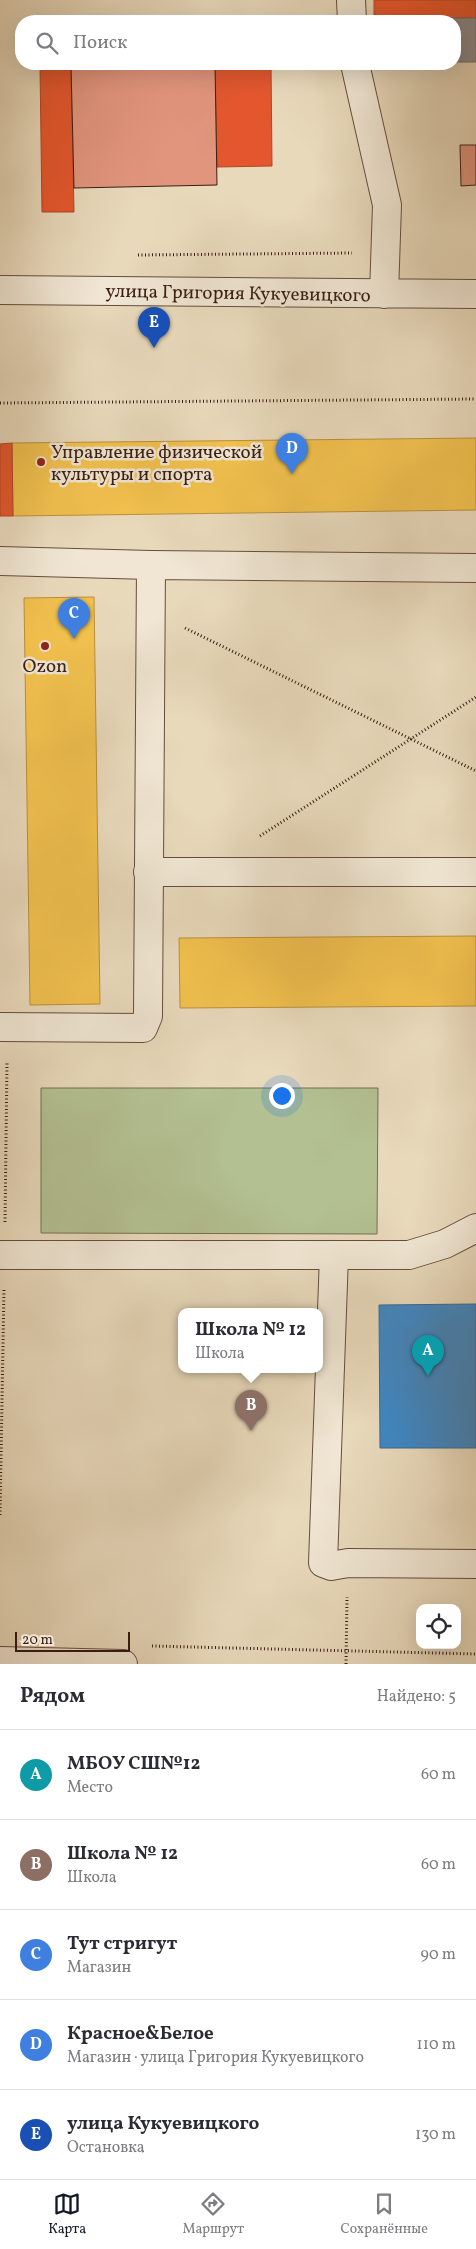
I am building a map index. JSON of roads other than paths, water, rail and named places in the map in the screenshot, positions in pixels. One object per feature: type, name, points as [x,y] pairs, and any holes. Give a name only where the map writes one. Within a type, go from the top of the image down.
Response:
[{"type":"street","points":[[351,0],[352,15]]},
{"type":"street","points":[[356,70],[387,205],[384,294]]},
{"type":"street","name":"улица Григория Кукуевицкого","points":[[0,290],[476,294]]},
{"type":"street","points":[[0,561],[151,565],[476,568]]},
{"type":"street","points":[[0,1028],[143,1028],[148,1016],[151,565]]},
{"type":"street","points":[[148,872],[476,872]]},
{"type":"street","points":[[0,1255],[409,1255],[445,1244],[476,1228]]},
{"type":"street","points":[[334,1255],[323,1563],[331,1566],[348,1563],[476,1564]]},
{"type":"street","points":[[0,1661],[123,1664]]},
{"type":"place","name":"улица Кукуевицкого","points":[[154,348]]},
{"type":"place","name":"Управление физической культуры и спорта","points":[[41,462]]},
{"type":"place","name":"Красное&Белое","points":[[292,474]]},
{"type":"place","name":"Тут стригут","points":[[74,639]]},
{"type":"place","name":"Ozon","points":[[45,646]]},
{"type":"place","name":"МБОУ СШ№12","points":[[428,1376]]},
{"type":"place","name":"Школа № 12","points":[[251,1431]]}]
